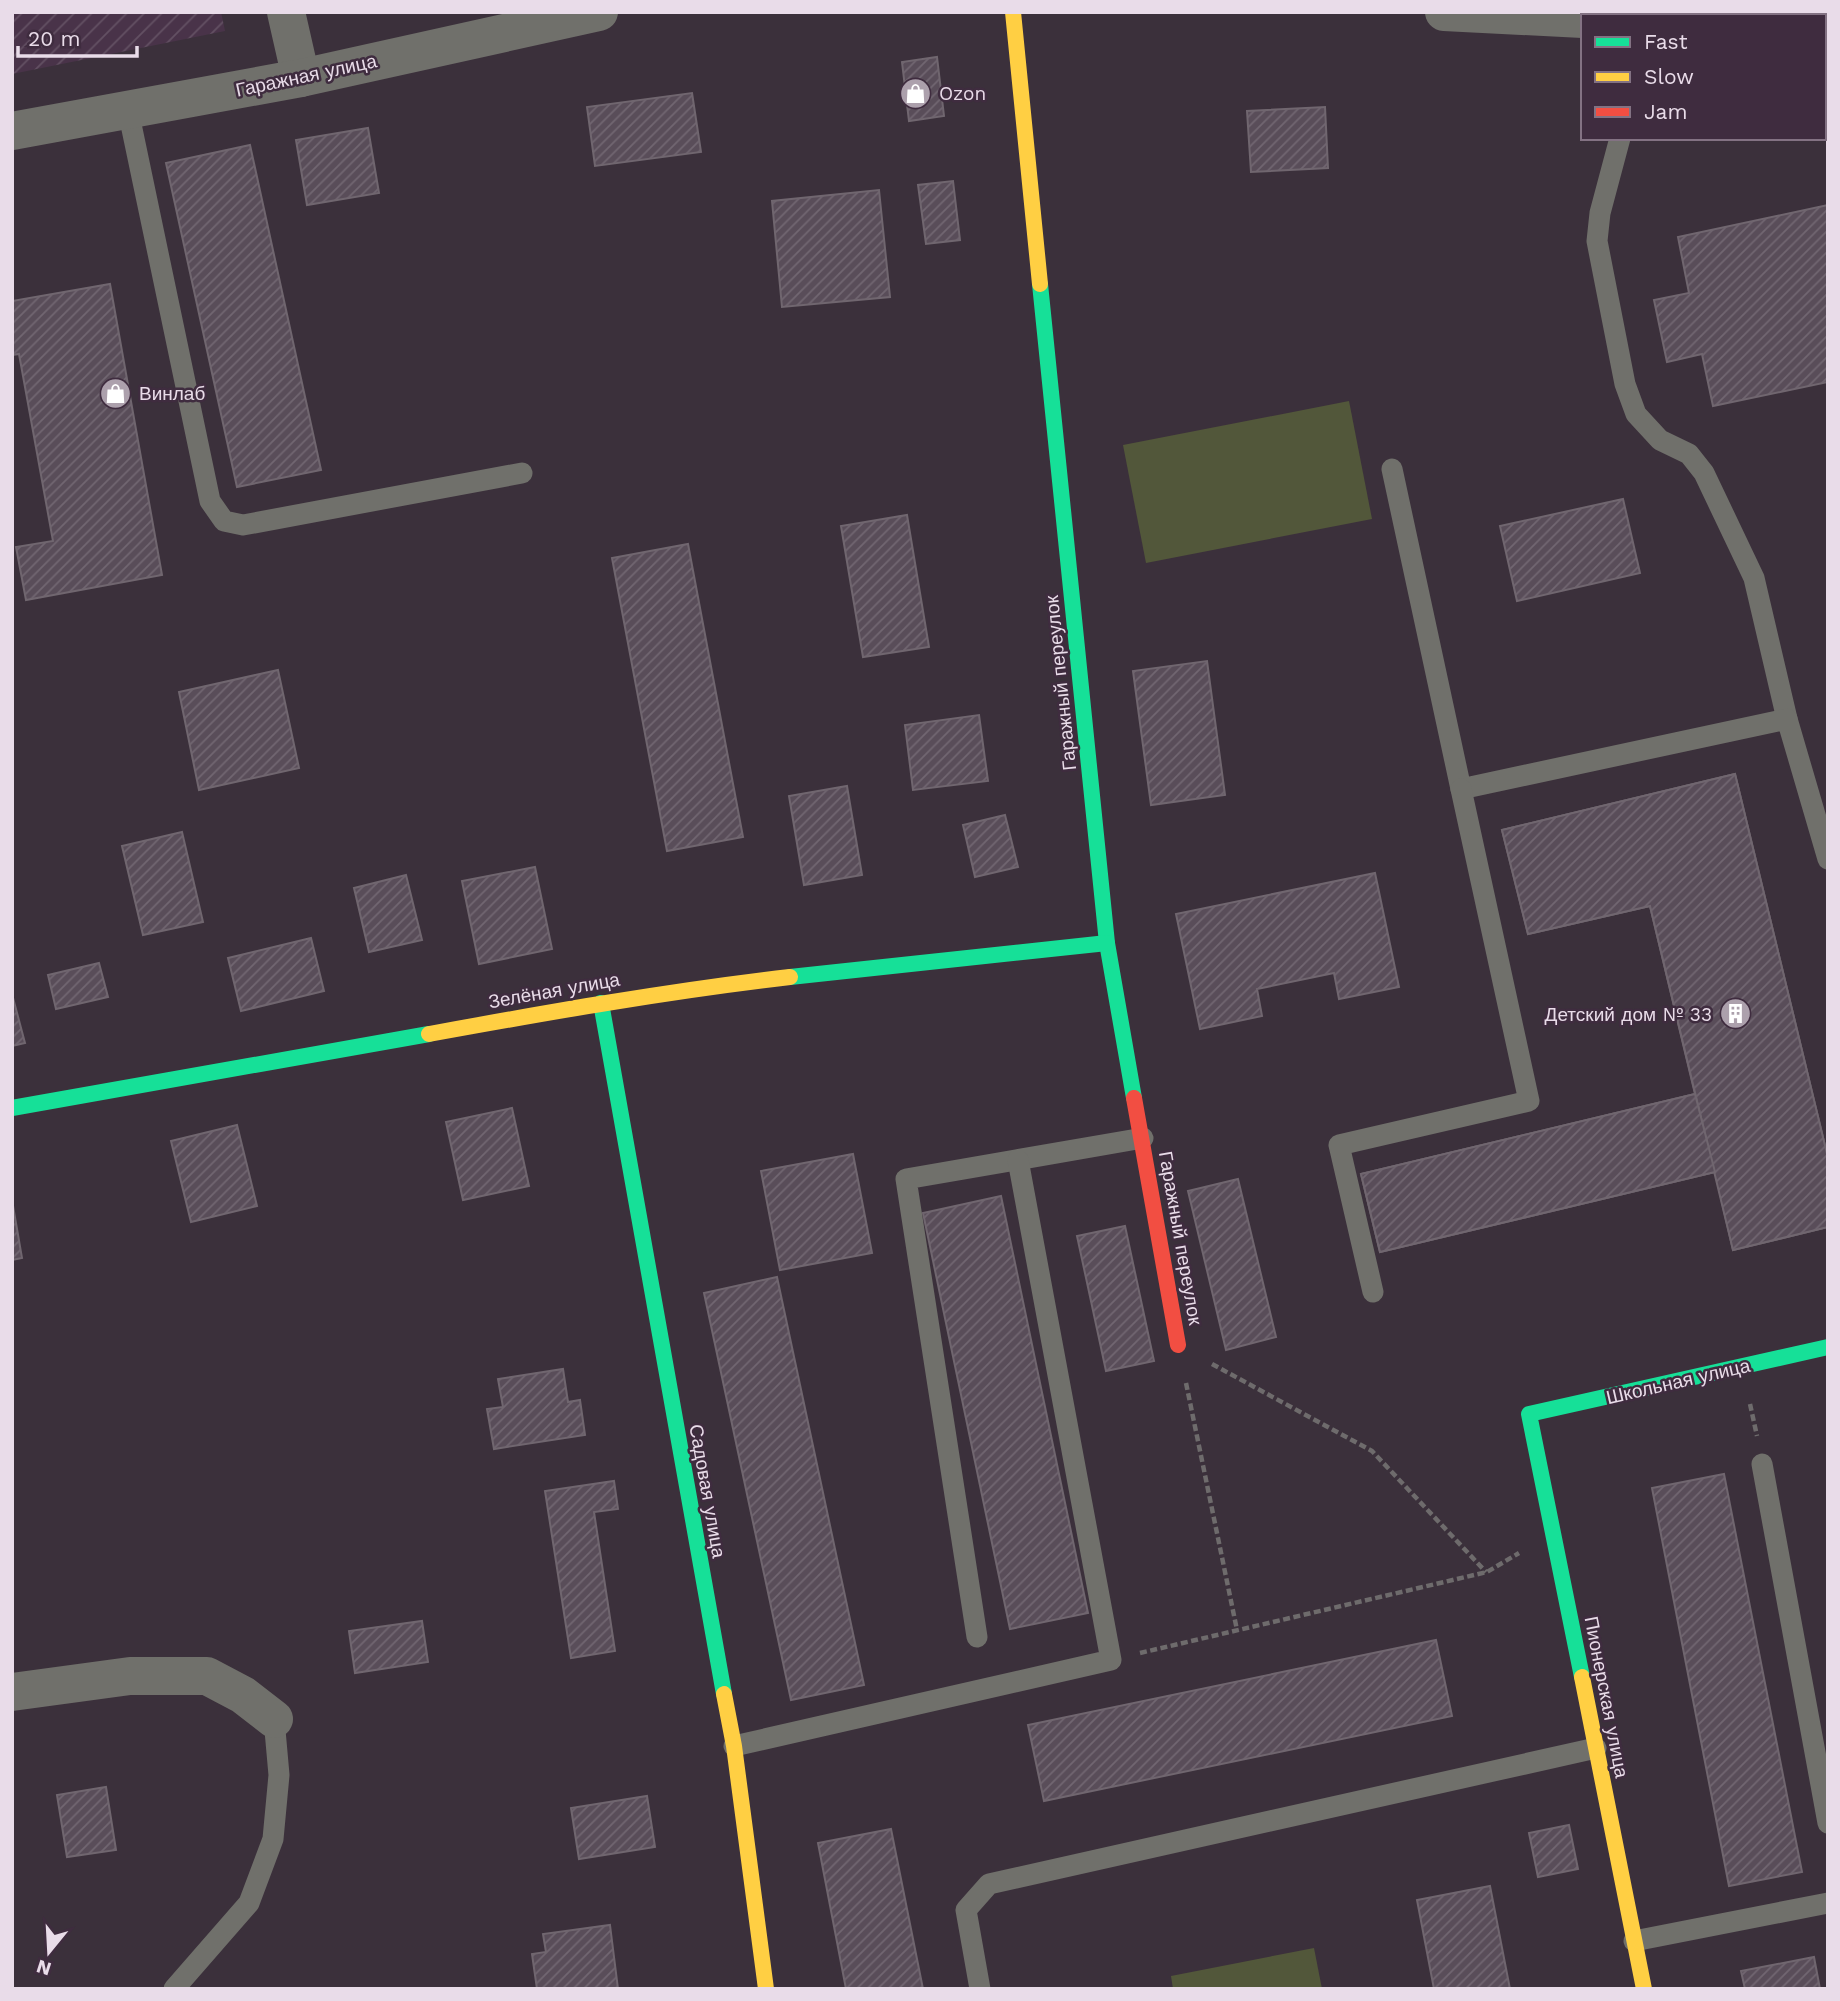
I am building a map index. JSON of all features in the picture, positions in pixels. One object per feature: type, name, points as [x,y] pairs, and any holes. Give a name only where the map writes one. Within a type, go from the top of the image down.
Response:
[{"type":"street","points":[[286,12],[302,78]]},
{"type":"street","name":"Гаражная улица","points":[[12,131],[302,78],[598,12]]},
{"type":"street","name":"Гаражный переулок","points":[[1013,12],[1107,943],[1178,1345]]},
{"type":"street","points":[[1444,12],[1581,19]]},
{"type":"street","name":"Зелёная улица","points":[[12,1108],[601,1003],[711,986],[1107,943]]},
{"type":"street","name":"Садовая улица","points":[[601,1003],[681,1462],[734,1746],[766,1989]]},
{"type":"street","name":"Школьная улица","points":[[1528,1414],[1828,1347]]},
{"type":"street","name":"Пионерская улица","points":[[1528,1414],[1644,1989]]},
{"type":"street","points":[[12,1692],[130,1676],[207,1676],[243,1695],[274,1720]]},
{"type":"lane","points":[[128,110],[210,501],[224,521],[243,525],[522,473]]},
{"type":"lane","points":[[1619,140],[1600,213],[1597,241],[1625,384],[1636,414],[1660,440],[1689,454],[1704,472],[1754,578],[1787,719],[1828,859]]},
{"type":"lane","points":[[1373,1292],[1339,1145],[1529,1101],[1392,469]]},
{"type":"lane","points":[[1461,789],[1787,719]]},
{"type":"lane","points":[[977,1637],[906,1179],[1143,1138]]},
{"type":"lane","points":[[734,1746],[1111,1660],[1018,1160]]},
{"type":"lane","points":[[1762,1464],[1828,1823]]},
{"type":"lane","points":[[174,1989],[249,1903],[273,1839],[278,1775],[274,1720]]},
{"type":"lane","points":[[980,1989],[966,1910],[989,1884],[1596,1748]]},
{"type":"lane","points":[[1634,1941],[1828,1903]]},
{"type":"path","points":[[1178,1345],[1372,1451],[1487,1572]]},
{"type":"path","points":[[1178,1345],[1237,1630]]},
{"type":"path","points":[[1742,1366],[1762,1464]]},
{"type":"path","points":[[1111,1660],[1487,1572],[1552,1532]]},
{"type":"shaded area","points":[[12,12],[221,12],[225,31],[12,74]]},
{"type":"green space","points":[[1349,401],[1372,519],[1146,563],[1123,445]]},
{"type":"green space","points":[[1314,1948],[1322,1989],[1173,1989],[1171,1976]]},
{"type":"building","points":[[937,57],[944,116],[909,121],[902,62]]},
{"type":"building","points":[[692,93],[701,152],[595,166],[587,107]]},
{"type":"building","points":[[1325,107],[1328,168],[1251,172],[1247,111]]},
{"type":"building","points":[[368,128],[379,193],[307,205],[296,140]]},
{"type":"building","points":[[250,145],[321,470],[237,487],[166,163]]},
{"type":"building","points":[[953,181],[960,240],[926,244],[918,185]]},
{"type":"building","points":[[879,190],[890,297],[782,307],[772,201]]},
{"type":"building","points":[[1828,205],[1828,382],[1713,406],[1702,354],[1667,362],[1654,300],[1689,293],[1678,237]]},
{"type":"building","points":[[110,284],[162,575],[26,600],[16,547],[53,541],[19,354],[12,355],[12,301]]},
{"type":"building","points":[[1623,499],[1640,573],[1517,601],[1500,526]]},
{"type":"building","points":[[907,515],[929,647],[863,657],[841,526]]},
{"type":"building","points":[[688,544],[743,837],[667,851],[612,558]]},
{"type":"building","points":[[1207,661],[1225,795],[1151,805],[1133,671]]},
{"type":"building","points":[[278,670],[299,768],[199,790],[179,692]]},
{"type":"building","points":[[979,715],[988,781],[913,790],[905,725]]},
{"type":"building","name":"Детский дом № 33","points":[[1735,774],[1828,1158],[1828,1227],[1733,1250],[1715,1172],[1380,1252],[1361,1174],[1695,1094],[1650,906],[1528,934],[1502,830]]},
{"type":"building","name":"Детский дом № 33","points":[[1735,774],[1828,1158],[1828,1227],[1733,1250],[1650,906],[1528,934],[1502,830]]},
{"type":"building","points":[[847,786],[862,875],[804,885],[789,796]]},
{"type":"building","points":[[1005,815],[1018,867],[975,877],[963,825]]},
{"type":"building","points":[[182,832],[203,922],[143,935],[122,846]]},
{"type":"building","points":[[535,867],[552,949],[479,964],[462,881]]},
{"type":"building","points":[[1375,873],[1399,987],[1339,999],[1334,973],[1257,989],[1262,1016],[1200,1029],[1176,914]]},
{"type":"building","points":[[406,875],[422,940],[369,952],[354,888]]},
{"type":"building","points":[[311,938],[324,991],[241,1011],[228,958]]},
{"type":"building","points":[[99,963],[108,997],[56,1009],[48,975]]},
{"type":"building","points":[[12,994],[25,1043],[12,1046]]},
{"type":"building","points":[[1695,1094],[1715,1172],[1380,1252],[1361,1174]]},
{"type":"building","points":[[512,1108],[529,1186],[463,1200],[446,1122]]},
{"type":"building","points":[[237,1125],[257,1206],[191,1222],[171,1141]]},
{"type":"building","points":[[853,1154],[872,1253],[780,1270],[761,1171]]},
{"type":"building","points":[[1238,1179],[1276,1337],[1226,1350],[1188,1191]]},
{"type":"building","points":[[1001,1196],[1088,1613],[1010,1629],[923,1213]]},
{"type":"building","points":[[12,1200],[22,1258],[12,1260]]},
{"type":"building","points":[[1125,1226],[1154,1361],[1106,1371],[1077,1236]]},
{"type":"building","points":[[777,1277],[864,1685],[791,1700],[704,1293]]},
{"type":"building","points":[[563,1369],[568,1402],[580,1400],[585,1435],[494,1449],[487,1409],[503,1407],[498,1379]]},
{"type":"building","points":[[1724,1474],[1802,1872],[1729,1886],[1652,1488]]},
{"type":"building","points":[[614,1481],[618,1509],[594,1512],[615,1651],[571,1658],[545,1491]]},
{"type":"building","points":[[422,1621],[428,1662],[355,1673],[349,1631]]},
{"type":"building","points":[[1436,1640],[1452,1716],[1044,1801],[1028,1725]]},
{"type":"building","points":[[106,1787],[116,1850],[67,1857],[57,1795]]},
{"type":"building","points":[[647,1796],[655,1847],[579,1859],[571,1808]]},
{"type":"building","points":[[1569,1825],[1578,1869],[1538,1877],[1529,1833]]},
{"type":"building","points":[[891,1829],[923,1989],[846,1989],[818,1843]]},
{"type":"building","points":[[1490,1886],[1510,1989],[1434,1989],[1417,1900]]},
{"type":"building","points":[[610,1925],[618,1989],[537,1989],[532,1954],[546,1952],[543,1934]]},
{"type":"building","points":[[1814,1957],[1820,1989],[1745,1989],[1741,1971]]},
{"type":"traffic: fast","points":[[1040,284],[1107,943],[1134,1098]]},
{"type":"traffic: fast","points":[[790,977],[1107,943]]},
{"type":"traffic: fast","points":[[601,1003],[724,1694]]},
{"type":"traffic: fast","points":[[12,1108],[429,1034]]},
{"type":"traffic: fast","points":[[1582,1677],[1529,1414],[1828,1347]]},
{"type":"traffic: slow","points":[[1013,12],[1040,284]]},
{"type":"traffic: slow","points":[[429,1034],[655,995],[790,977]]},
{"type":"traffic: slow","points":[[1582,1677],[1644,1989]]},
{"type":"traffic: slow","points":[[724,1694],[734,1746],[766,1989]]},
{"type":"traffic: jam","points":[[1134,1098],[1178,1345]]},
{"type":"place","name":"Ozon","points":[[916,93]]},
{"type":"place","name":"Винлаб","points":[[116,393]]},
{"type":"place","name":"Детский дом № 33","points":[[1735,1014]]}]
